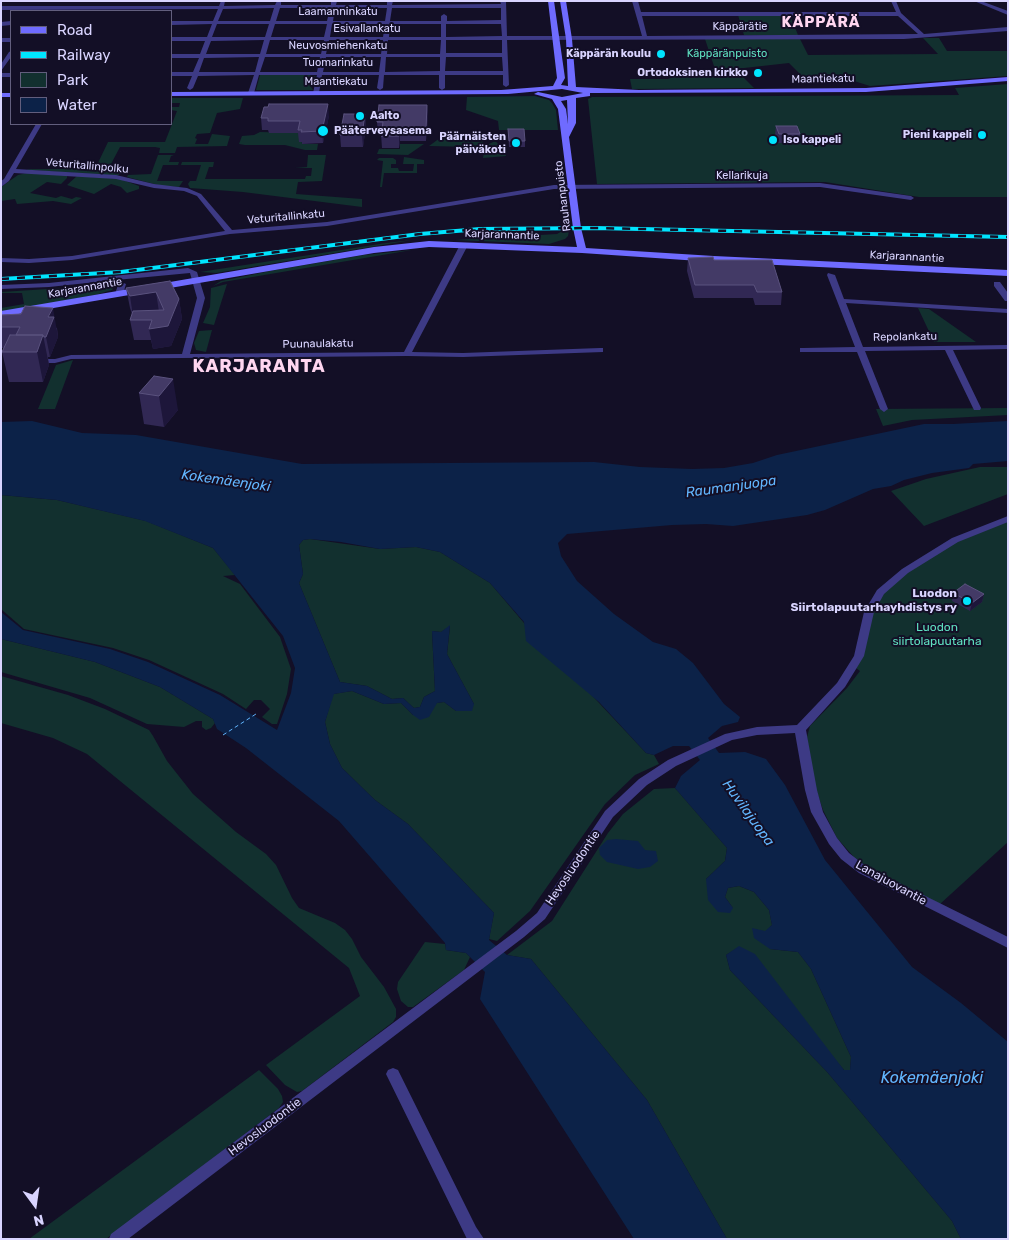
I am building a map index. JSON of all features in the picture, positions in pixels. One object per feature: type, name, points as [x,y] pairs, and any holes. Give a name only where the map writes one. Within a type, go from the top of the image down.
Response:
[{"type":"main road","name":"Rauhanpuisto","points":[[551,1],[562,38],[574,93],[571,100],[572,123],[567,140]]},
{"type":"main road","name":"Rauhanpuisto","points":[[551,90],[561,78],[564,1]]},
{"type":"main road","name":"Maantiekatu","points":[[172,94],[504,89],[551,90],[574,93],[866,90],[1008,79]]},
{"type":"main road","points":[[551,90],[555,98],[574,93]]},
{"type":"main road","name":"Rauhanpuisto","points":[[555,98],[562,109],[577,228],[582,250]]},
{"type":"main road","name":"Karjarannantie","points":[[1,314],[403,246],[464,245],[582,250],[695,258],[1008,273]]},
{"type":"street","points":[[40,10],[46,1]]},
{"type":"street","points":[[101,10],[106,1]]},
{"type":"street","points":[[164,9],[168,1]]},
{"type":"street","points":[[634,1],[645,37]]},
{"type":"street","points":[[893,1],[899,14],[923,36]]},
{"type":"street","points":[[976,1],[1008,13]]},
{"type":"street","points":[[1,8],[101,10],[164,9],[222,4],[504,4],[504,89]]},
{"type":"street","points":[[190,88],[222,4]]},
{"type":"street","points":[[251,93],[279,4]]},
{"type":"street","points":[[316,93],[333,4]]},
{"type":"street","points":[[380,88],[390,4]]},
{"type":"street","points":[[442,88],[445,4]]},
{"type":"street","points":[[638,14],[899,14]]},
{"type":"street","name":"Laamanninkatu","points":[[172,23],[504,22]]},
{"type":"street","name":"Käppärätie","points":[[562,38],[923,36],[1008,29]]},
{"type":"street","name":"Esivallankatu","points":[[172,39],[562,38]]},
{"type":"street","name":"Neuvosmiehenkatu","points":[[172,56],[505,55]]},
{"type":"street","points":[[1,57],[10,56]]},
{"type":"street","points":[[1,69],[10,56]]},
{"type":"street","name":"Tuomarinkatu","points":[[172,74],[505,73]]},
{"type":"street","points":[[1,185],[13,171],[38,125]]},
{"type":"street","name":"Veturitallinpolku","points":[[13,171],[116,177],[154,186],[185,189],[199,195],[230,232]]},
{"type":"street","name":"Kellarikuja","points":[[573,187],[820,185],[911,198]]},
{"type":"street","name":"Veturitallinkatu","points":[[1,260],[29,261],[72,258],[230,232],[327,224],[541,189],[573,187]]},
{"type":"street","points":[[407,354],[464,245]]},
{"type":"street","points":[[1,287],[95,280],[159,272],[176,273],[196,280],[200,293],[200,307],[185,356]]},
{"type":"street","points":[[831,275],[884,409]]},
{"type":"street","points":[[95,280],[115,281],[122,284],[119,294]]},
{"type":"street","points":[[997,284],[1008,299]]},
{"type":"street","points":[[842,301],[1008,311]]},
{"type":"street","name":"Repolankatu","points":[[803,350],[1008,347]]},
{"type":"street","points":[[948,348],[977,408]]},
{"type":"street","name":"Puunaulakatu","points":[[28,361],[55,361],[71,358],[185,356],[463,355],[600,350]]},
{"type":"street","points":[[800,729],[841,685],[859,656],[869,612],[880,592],[905,571],[954,540],[1008,519]]},
{"type":"street","name":"Hevosluodontie","points":[[116,1239],[520,934],[540,916],[609,814],[643,782],[672,763],[729,738],[757,731],[800,729]]},
{"type":"street","name":"Lanajuovantie","points":[[800,729],[817,812],[833,841],[845,856],[862,870],[1008,943]]},
{"type":"street","points":[[393,1074],[471,1232],[477,1239]]},
{"type":"green space","points":[[738,15],[790,15],[798,35],[744,35]]},
{"type":"green space","name":"Käppäränpuisto","points":[[923,38],[939,38],[947,51],[1008,51],[1008,76],[870,86],[851,80],[807,81],[789,63],[735,69],[754,88],[632,89],[630,79],[668,79],[693,69],[715,69],[705,39],[800,39],[808,55],[938,54]]},
{"type":"green space","points":[[260,75],[312,75],[316,77],[313,78],[311,87],[313,90],[256,90]]},
{"type":"green space","points":[[1008,84],[1008,197],[919,197],[825,182],[597,184],[588,99],[592,97],[959,95],[955,88]]},
{"type":"green space","points":[[535,96],[549,100],[552,103],[556,110],[558,130],[499,130],[498,121],[466,110],[467,97]]},
{"type":"green space","points":[[172,98],[243,98],[240,109],[217,113],[210,133],[197,134],[195,138],[197,139],[195,144],[208,144],[212,134],[230,136],[227,146],[177,147],[175,153],[159,153],[160,148],[155,147],[120,147],[111,164],[66,168],[67,165],[97,165],[108,142],[165,142],[177,111],[172,110],[172,107],[179,107],[180,103],[172,103]]},
{"type":"green space","points":[[260,132],[301,133],[302,144],[318,144],[317,150],[305,150],[285,145],[239,144],[242,136],[254,135]]},
{"type":"green space","points":[[440,138],[492,138],[474,147],[429,146]]},
{"type":"green space","points":[[495,141],[504,149],[506,156],[483,158],[485,146]]},
{"type":"green space","points":[[400,144],[424,144],[408,155],[377,154],[379,149],[400,149]]},
{"type":"green space","points":[[158,155],[174,155],[171,156],[169,162],[179,162],[178,165],[163,165],[157,181],[183,181],[179,187],[162,186],[127,177],[128,175],[151,174]]},
{"type":"green space","points":[[308,155],[326,155],[322,181],[298,182],[296,194],[362,199],[362,207],[243,192],[190,188],[188,184],[190,181],[196,181],[201,165],[181,165],[182,162],[214,162],[213,167],[209,167],[205,179],[305,179],[306,176],[311,176],[312,168],[295,168],[307,167]]},
{"type":"green space","points":[[404,157],[424,160],[424,164],[417,164],[417,173],[384,173],[382,187],[380,187],[383,161],[377,160],[379,158],[393,158],[396,160],[396,164],[391,164],[391,168],[398,168],[399,171],[413,171],[414,164],[403,164]]},
{"type":"green space","points":[[118,164],[114,167],[121,173],[117,176],[26,169],[89,169]]},
{"type":"green space","points":[[27,173],[67,175],[67,178],[61,184],[47,182],[30,193],[56,198],[61,196],[72,199],[76,197],[82,198],[71,204],[53,201],[17,204],[15,199],[1,201],[1,187],[18,175]]},
{"type":"green space","points":[[77,176],[120,179],[139,186],[139,189],[127,193],[121,187],[111,184],[94,194],[67,185]]},
{"type":"green space","points":[[566,229],[569,230],[568,236],[565,239],[549,244],[455,240],[557,234]]},
{"type":"green space","points":[[412,240],[216,273],[200,272],[386,243]]},
{"type":"green space","points":[[412,250],[223,282],[213,286],[221,281],[270,271],[364,255]]},
{"type":"green space","points":[[227,284],[214,325],[203,323],[210,307],[211,288]]},
{"type":"green space","points":[[79,287],[114,287],[112,290],[95,295],[1,312],[1,308],[24,304],[22,293],[1,292]]},
{"type":"green space","points":[[918,308],[929,309],[976,342],[934,342]]},
{"type":"green space","points":[[212,330],[206,352],[196,350],[194,343],[199,331]]},
{"type":"green space","points":[[73,360],[55,409],[38,409],[56,365]]},
{"type":"green space","points":[[1008,408],[1008,415],[912,420],[883,426],[876,409]]},
{"type":"green space","points":[[980,467],[1008,467],[1008,494],[924,526],[891,491],[926,479]]},
{"type":"green space","points":[[1,495],[57,500],[146,521],[213,548],[235,575],[223,576],[240,584],[280,637],[291,669],[287,694],[277,724],[272,724],[262,717],[270,709],[261,700],[254,700],[246,709],[223,694],[149,660],[113,648],[24,629],[1,609]]},
{"type":"green space","name":"Luodon siirtolapuutarha","points":[[1008,519],[1008,842],[940,904],[869,868],[854,857],[837,838],[823,810],[813,780],[807,737],[810,726],[847,688],[860,671],[853,666],[880,592],[955,540]]},
{"type":"green space","points":[[310,539],[380,549],[416,547],[440,552],[490,583],[524,623],[646,753],[654,755],[659,764],[635,775],[605,804],[530,911],[497,941],[489,939],[494,913],[408,824],[375,800],[342,768],[330,744],[325,722],[333,694],[352,691],[384,704],[401,703],[413,715],[437,703],[444,702],[456,711],[474,704],[447,654],[450,626],[441,632],[432,631],[435,691],[424,697],[420,707],[414,708],[403,698],[392,699],[367,686],[340,682],[299,583],[303,574],[299,545],[303,540]]},
{"type":"green space","points":[[1,639],[95,662],[160,687],[213,719],[215,723],[206,730],[202,727],[202,721],[196,721],[184,727],[147,724],[90,698],[1,672]]},
{"type":"green space","points":[[1,676],[68,695],[105,709],[149,730],[167,761],[193,794],[236,832],[266,854],[276,865],[299,908],[335,923],[345,930],[361,957],[384,987],[396,1009],[396,1017],[393,1022],[302,1091],[297,1092],[285,1085],[266,1065],[360,996],[349,968],[87,754],[53,738],[1,723]]},
{"type":"green space","points":[[675,788],[727,848],[725,861],[706,879],[733,908],[725,897],[728,888],[739,886],[754,892],[769,910],[772,925],[766,931],[770,949],[798,952],[811,969],[851,1057],[850,1071],[844,1070],[739,947],[726,955],[730,970],[828,1073],[952,1221],[961,1239],[727,1239],[647,1100],[531,959],[507,955],[552,921],[608,833],[623,814],[654,789]]},
{"type":"green space","points":[[425,942],[445,944],[446,950],[466,953],[470,957],[464,970],[413,1007],[408,1007],[401,1001],[397,989],[398,982]]},
{"type":"green space","points":[[259,1070],[278,1089],[282,1096],[283,1102],[279,1108],[106,1239],[29,1239]]},
{"type":"water","name":"Kokemäenjoki","points":[[32,421],[82,433],[136,435],[302,464],[594,462],[640,467],[692,469],[724,468],[753,463],[777,455],[924,424],[1008,421],[1008,461],[973,464],[969,468],[932,473],[904,480],[891,486],[873,489],[825,510],[807,515],[733,526],[706,524],[672,525],[567,534],[558,543],[561,556],[577,581],[614,614],[653,642],[676,649],[693,663],[724,704],[740,717],[738,722],[722,726],[708,738],[719,753],[745,752],[766,759],[785,785],[825,860],[912,967],[961,1003],[1008,1042],[1008,1239],[961,1239],[952,1221],[828,1073],[730,970],[726,955],[739,946],[755,954],[844,1070],[850,1070],[851,1057],[811,969],[798,952],[770,949],[754,938],[752,928],[765,931],[772,925],[769,910],[754,892],[739,886],[728,888],[725,897],[733,908],[730,913],[718,912],[708,900],[706,879],[725,861],[727,848],[675,788],[681,776],[700,760],[689,746],[673,746],[654,755],[646,753],[599,702],[526,641],[524,622],[490,583],[440,552],[416,547],[380,549],[341,542],[303,540],[299,545],[303,574],[299,583],[340,682],[367,686],[392,699],[403,698],[414,708],[420,707],[424,697],[435,691],[432,631],[441,632],[450,625],[447,654],[474,704],[472,711],[456,711],[444,702],[437,703],[429,717],[420,720],[401,703],[384,704],[352,691],[334,694],[325,722],[330,744],[342,768],[375,800],[408,824],[494,913],[489,940],[507,955],[531,959],[647,1100],[727,1239],[634,1239],[480,999],[485,972],[466,953],[446,950],[445,943],[339,821],[246,748],[217,729],[213,719],[160,687],[95,662],[1,639],[1,612],[23,630],[110,649],[148,662],[220,695],[277,730],[291,693],[295,668],[283,636],[213,548],[145,521],[57,500],[1,495],[1,422]]},
{"type":"water","points":[[607,840],[638,841],[645,850],[656,851],[658,861],[650,867],[638,869],[607,862],[600,855],[599,848]]},
{"type":"building","points":[[269,104],[328,104],[322,131],[301,132],[302,130],[298,130],[300,121],[268,121],[268,118],[261,118],[264,107],[268,107]]},
{"type":"building","points":[[379,105],[427,105],[426,129],[399,129],[399,136],[381,136],[383,122],[377,122]]},
{"type":"building","points":[[344,114],[365,114],[362,135],[340,135]]},
{"type":"building","points":[[776,126],[797,126],[800,134],[779,134]]},
{"type":"building","points":[[508,129],[524,129],[525,141],[509,141]]},
{"type":"building","points":[[713,257],[714,260],[772,260],[782,292],[757,292],[754,285],[695,285],[688,258]]},
{"type":"building","points":[[170,281],[179,299],[168,326],[149,329],[152,320],[130,320],[133,311],[164,310],[156,292],[130,296],[126,288]]},
{"type":"building","points":[[25,306],[53,308],[48,317],[54,317],[46,337],[43,335],[16,335],[20,327],[1,327],[1,315],[21,314]]},
{"type":"building","points":[[10,335],[43,335],[37,352],[2,352]]},
{"type":"building","points":[[154,376],[173,379],[159,396],[139,393]]},
{"type":"building","points":[[965,584],[984,594],[972,603],[953,593]]},
{"type":"ferry route","points":[[223,735],[256,714]]},
{"type":"railway","points":[[1,279],[121,272],[420,234],[480,229],[595,228],[1008,237]]},
{"type":"place","name":"Käppärän koulu","points":[[661,54]]},
{"type":"place","name":"Ortodoksinen kirkko","points":[[758,73]]},
{"type":"place","name":"Aalto","points":[[360,116]]},
{"type":"place","name":"Pääterveysasema","points":[[323,131]]},
{"type":"place","name":"Pieni kappeli","points":[[982,135]]},
{"type":"place","name":"Iso kappeli","points":[[773,140]]},
{"type":"place","name":"Päärnäisten päiväkoti","points":[[516,143]]},
{"type":"place","name":"Luodon Siirtolapuutarhayhdistys ry","points":[[967,601]]},
{"type":"district","name":"KÄPPÄRÄ","points":[[821,23]]},
{"type":"district","name":"KARJARANTA","points":[[259,367]]},
{"type":"water label","name":"Raumanjuopa","points":[[731,487]]},
{"type":"water label","name":"Huvilajuopa","points":[[748,813]]}]
